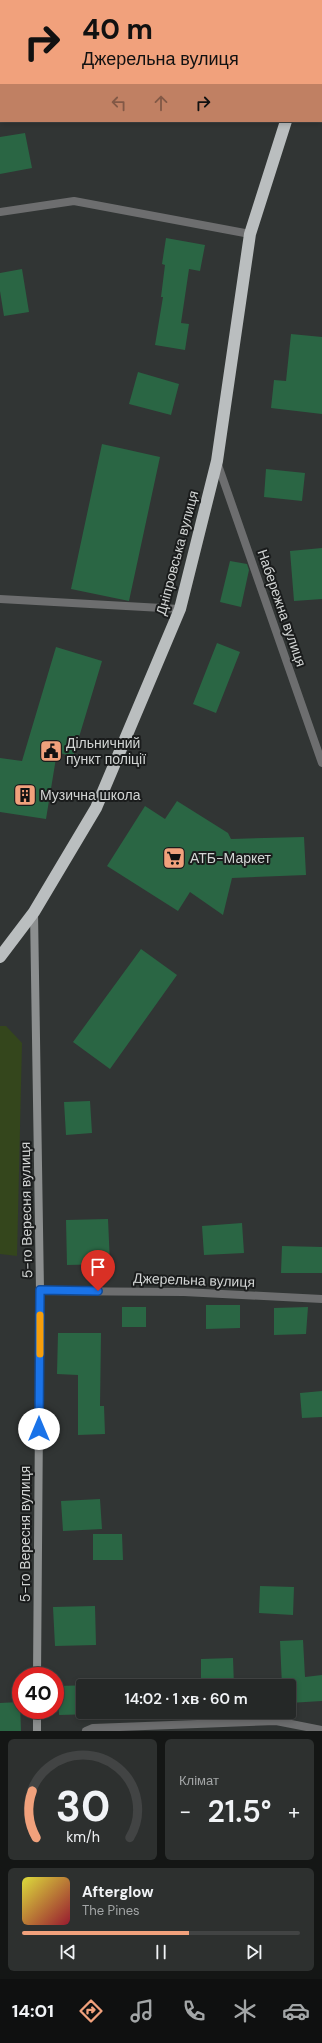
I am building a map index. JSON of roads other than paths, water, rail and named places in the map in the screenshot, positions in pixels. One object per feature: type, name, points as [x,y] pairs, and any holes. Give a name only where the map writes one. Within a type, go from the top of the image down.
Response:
[{"type":"highway","name":"Дніпровська вулиця","points":[[0,958],[34,912],[96,808],[180,609],[217,461],[250,234],[286,122]]},
{"type":"street","points":[[0,212],[74,201],[250,234]]},
{"type":"street","name":"Набережна вулиця","points":[[217,461],[322,763]]},
{"type":"street","points":[[0,599],[180,609]]},
{"type":"street","name":"5-го Вересня вулиця","points":[[34,912],[40,1290],[37,1667]]},
{"type":"street","name":"Джерельна вулиця","points":[[40,1290],[184,1292],[322,1299]]},
{"type":"street","points":[[37,1719],[37,1731]]},
{"type":"street","points":[[86,1731],[93,1728],[276,1720],[322,1730]]},
{"type":"place","name":"Дільничний пункт поліції","points":[[51,751]]},
{"type":"place","name":"Музична школа","points":[[25,795]]},
{"type":"place","name":"АТБ-Маркет","points":[[174,858]]}]
